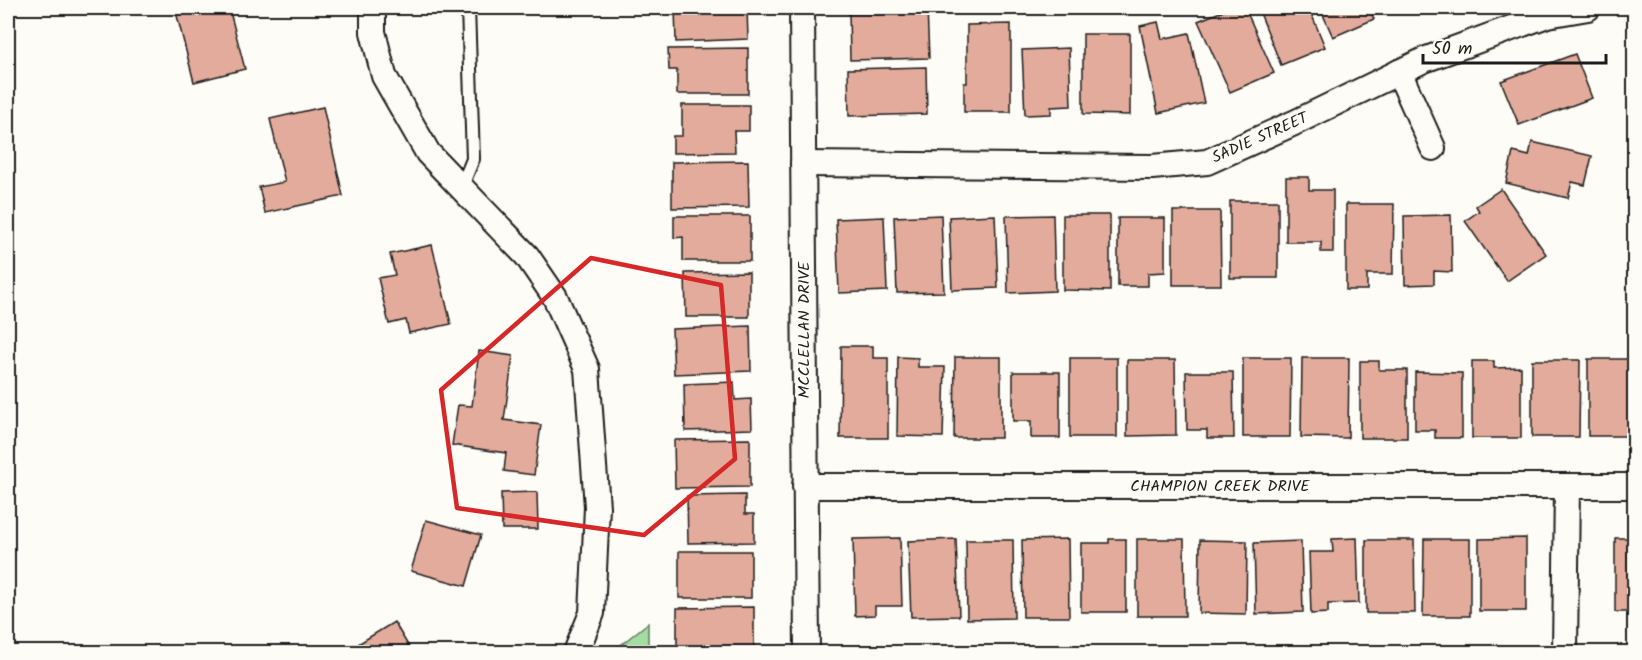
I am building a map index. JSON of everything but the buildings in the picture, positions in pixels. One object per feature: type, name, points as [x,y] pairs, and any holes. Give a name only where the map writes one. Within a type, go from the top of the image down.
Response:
[{"type":"street","points":[[373,8],[373,32],[384,76],[428,153],[527,256],[555,297],[587,369],[597,507],[592,613],[576,652]]},
{"type":"street","name":"MCCLELLAN DRIVE","points":[[802,8],[807,652]]},
{"type":"street","name":"SADIE STREET","points":[[803,164],[1152,167],[1207,162],[1424,60],[1547,15],[1588,8]]},
{"type":"street","points":[[1400,72],[1433,148]]},
{"type":"street","name":"CHAMPION CREEK DRIVE","points":[[805,486],[1635,486]]},
{"type":"street","points":[[1565,652],[1567,486]]},
{"type":"lane","points":[[461,188],[473,159],[468,8]]},
{"type":"highlighted area","points":[[591,258],[721,285],[735,459],[644,535],[457,508],[441,390]]},
{"type":"green space","points":[[648,623],[648,652],[612,652]]}]
